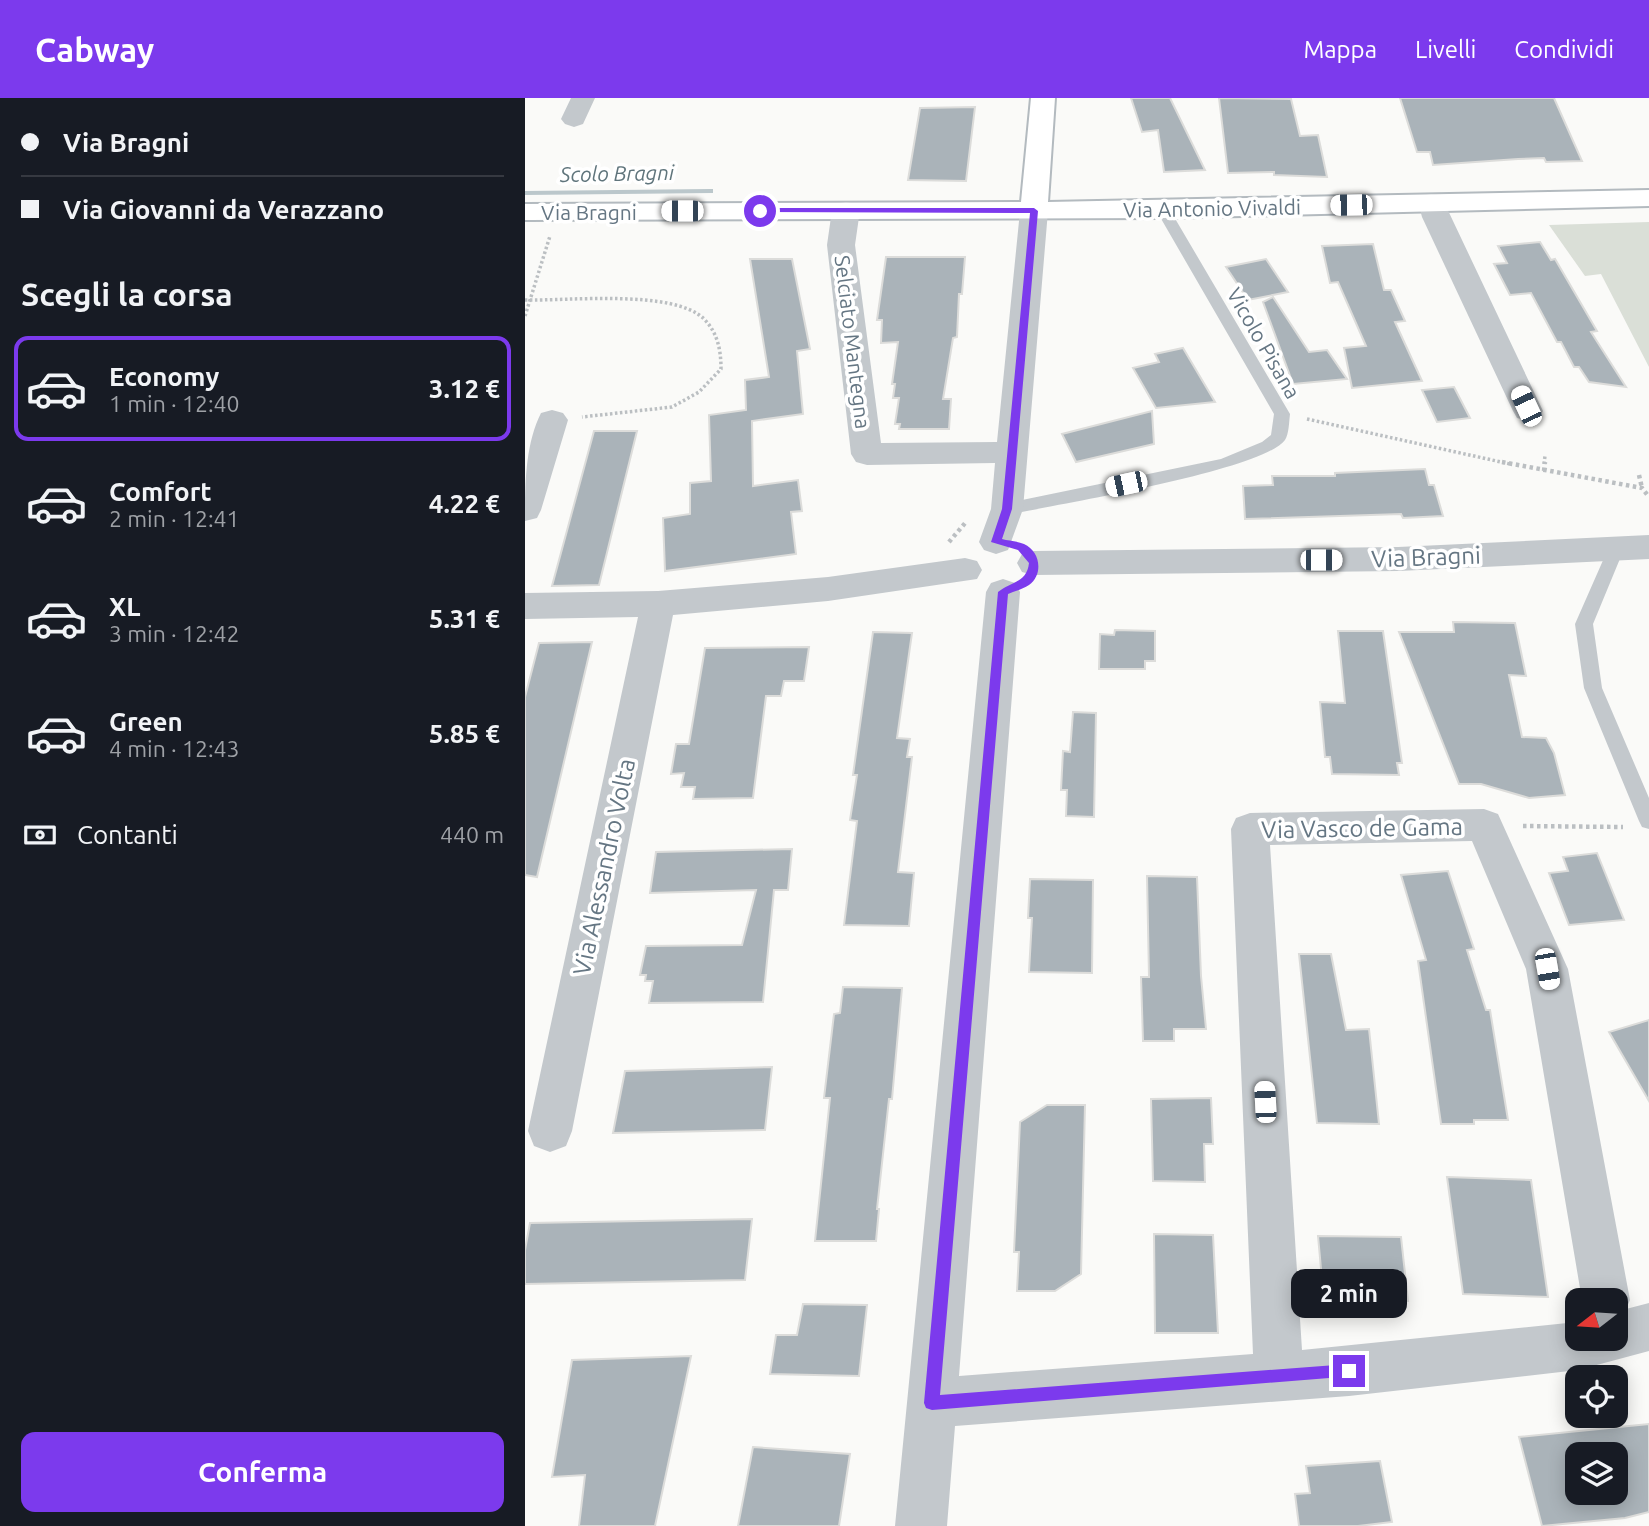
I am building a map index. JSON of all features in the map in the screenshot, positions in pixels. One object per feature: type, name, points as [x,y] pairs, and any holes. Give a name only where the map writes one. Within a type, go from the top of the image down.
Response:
[{"type":"street","points":[[996,542],[1007,509],[1043,98]]},
{"type":"street","name":"Via Antonio Vivaldi","points":[[1034,211],[1649,198]]},
{"type":"street","points":[[1431,202],[1528,411]]},
{"type":"street","name":"Selciato Mantegna","points":[[846,210],[841,245],[867,454],[1013,452]]},
{"type":"street","name":"Via Bragni","points":[[525,212],[1034,211]]},
{"type":"street","points":[[525,510],[552,419]]},
{"type":"street","points":[[996,542],[1021,547],[1030,554],[1034,563],[1033,573],[1027,582],[1003,592],[989,592],[977,587],[965,570],[966,560],[973,551],[996,542]]},
{"type":"street","name":"Via Bragni","points":[[1034,563],[1398,559],[1633,548]]},
{"type":"street","points":[[525,606],[658,604],[828,589],[965,570]]},
{"type":"street","points":[[922,1526],[1003,592]]},
{"type":"street","name":"Via Alessandro Volta","points":[[550,1131],[658,604]]},
{"type":"street","name":"Via Vasco de Gama","points":[[1279,1376],[1250,829],[1484,825],[1547,969],[1604,1288]]},
{"type":"street","points":[[1628,1333],[1649,1327]]},
{"type":"street","points":[[932,1403],[1279,1376],[1565,1347]]},
{"type":"lane","name":"Vicolo Pisana","points":[[1007,509],[1225,464],[1268,446],[1279,437],[1282,414],[1163,210]]},
{"type":"lane","points":[[1633,548],[1584,624],[1593,688],[1642,824]]},
{"type":"path","points":[[525,316],[532,301],[554,225]]},
{"type":"path","points":[[525,300],[659,301],[695,311],[712,327],[721,349],[721,369],[699,392],[672,407],[552,419]]},
{"type":"path","points":[[1282,414],[1544,471],[1642,488]]},
{"type":"path","points":[[1544,471],[1545,456]]},
{"type":"path","points":[[1639,475],[1642,488],[1649,497]]},
{"type":"path","points":[[1484,825],[1642,824]]},
{"type":"shaded area","points":[[1649,222],[1649,367],[1601,274],[1585,276],[1549,225]]},
{"type":"building","points":[[1131,98],[1170,98],[1205,170],[1164,172],[1158,130],[1142,132]]},
{"type":"building","points":[[1219,98],[1291,99],[1300,136],[1318,135],[1327,177],[1274,175],[1274,172],[1228,173]]},
{"type":"building","points":[[1400,98],[1554,98],[1582,161],[1546,162],[1544,158],[1433,165],[1430,152],[1417,152]]},
{"type":"building","points":[[975,107],[966,181],[908,180],[920,108]]},
{"type":"building","points":[[1540,242],[1551,260],[1555,259],[1597,331],[1591,332],[1626,387],[1589,382],[1579,367],[1574,367],[1561,342],[1557,342],[1531,293],[1510,295],[1494,264],[1507,263],[1498,246]]},
{"type":"building","points":[[1373,244],[1384,290],[1391,290],[1405,321],[1395,322],[1422,381],[1352,388],[1344,348],[1366,346],[1338,282],[1330,283],[1322,246]]},
{"type":"building","points":[[886,257],[965,257],[962,294],[959,294],[957,337],[953,338],[943,399],[951,399],[949,429],[899,429],[900,424],[895,424],[899,398],[893,398],[895,384],[892,384],[898,342],[881,343],[882,320],[877,320]]},
{"type":"building","points":[[750,259],[792,259],[810,349],[797,351],[803,414],[752,421],[753,486],[798,480],[802,511],[791,512],[796,554],[665,571],[663,518],[690,514],[690,483],[711,481],[709,415],[746,410],[745,380],[769,377]]},
{"type":"building","points":[[1266,259],[1288,292],[1248,300],[1226,267]]},
{"type":"building","points":[[1273,297],[1309,352],[1327,350],[1347,379],[1293,384],[1263,302]]},
{"type":"building","points":[[1183,348],[1215,402],[1156,408],[1133,368],[1159,362],[1155,354]]},
{"type":"building","points":[[1454,387],[1470,418],[1437,422],[1422,390]]},
{"type":"building","points":[[1152,411],[1154,444],[1076,462],[1062,434]]},
{"type":"building","points":[[594,431],[637,431],[599,585],[552,586]]},
{"type":"building","points":[[1425,469],[1429,485],[1434,485],[1443,516],[1403,518],[1401,514],[1245,519],[1243,486],[1273,485],[1272,476],[1335,476],[1335,473]]},
{"type":"building","points":[[1453,622],[1515,623],[1526,676],[1509,675],[1522,737],[1546,738],[1554,753],[1565,795],[1529,798],[1481,784],[1459,784],[1399,632],[1454,632]]},
{"type":"building","points":[[1115,630],[1155,631],[1155,661],[1145,661],[1145,669],[1099,669],[1100,634],[1114,635]]},
{"type":"building","points":[[1338,631],[1383,631],[1402,763],[1397,763],[1399,775],[1332,774],[1330,757],[1325,757],[1320,702],[1345,703]]},
{"type":"building","points":[[873,632],[912,633],[897,738],[910,739],[907,757],[912,757],[898,872],[914,873],[909,926],[844,925],[857,821],[850,820],[857,775],[853,775]]},
{"type":"building","points":[[592,642],[537,877],[525,875],[525,697],[539,643]]},
{"type":"building","points":[[809,647],[804,681],[784,681],[781,696],[766,696],[753,798],[693,799],[695,787],[681,787],[684,773],[671,774],[676,744],[689,744],[705,648]]},
{"type":"building","points":[[1073,712],[1096,713],[1094,817],[1066,816],[1067,790],[1061,790],[1063,751],[1070,752]]},
{"type":"building","points":[[792,849],[788,890],[774,890],[763,1002],[649,1003],[653,981],[645,981],[646,975],[640,975],[646,946],[742,945],[756,890],[650,893],[656,852]]},
{"type":"building","points":[[1597,853],[1624,920],[1569,925],[1549,873],[1568,871],[1563,857]]},
{"type":"building","points":[[1448,871],[1474,949],[1467,950],[1486,1010],[1490,1010],[1508,1120],[1441,1124],[1418,961],[1426,960],[1401,875]]},
{"type":"building","points":[[1147,876],[1197,877],[1206,1029],[1174,1029],[1174,1041],[1143,1041],[1141,977],[1149,977]]},
{"type":"building","points":[[1030,879],[1093,880],[1092,973],[1029,972],[1032,918],[1028,918]]},
{"type":"building","points":[[1299,954],[1331,954],[1346,1030],[1369,1029],[1379,1124],[1317,1123]]},
{"type":"building","points":[[843,987],[902,988],[892,1099],[889,1099],[877,1209],[876,1241],[815,1241],[830,1098],[824,1098],[834,1014],[840,1013]]},
{"type":"building","points":[[1649,1020],[1649,1101],[1609,1032]]},
{"type":"building","points":[[772,1067],[765,1130],[613,1133],[625,1071]]},
{"type":"building","points":[[1211,1098],[1213,1144],[1204,1144],[1205,1182],[1153,1181],[1151,1099]]},
{"type":"building","points":[[1047,1105],[1085,1105],[1081,1274],[1055,1291],[1017,1291],[1019,1252],[1014,1252],[1020,1122]]},
{"type":"building","points":[[1447,1177],[1531,1180],[1548,1297],[1463,1294]]},
{"type":"building","points":[[752,1219],[745,1280],[525,1284],[525,1250],[530,1223]]},
{"type":"building","points":[[1154,1234],[1213,1235],[1218,1333],[1155,1333]]},
{"type":"building","points":[[1318,1236],[1401,1237],[1408,1301],[1393,1300],[1394,1313],[1325,1312]]},
{"type":"building","points":[[803,1304],[867,1305],[859,1376],[770,1374],[776,1335],[797,1335]]},
{"type":"building","points":[[691,1356],[655,1526],[579,1526],[585,1475],[552,1477],[572,1360]]},
{"type":"building","points":[[1649,1424],[1649,1512],[1625,1518],[1542,1526],[1519,1437]]},
{"type":"building","points":[[753,1447],[850,1454],[839,1526],[738,1526]]},
{"type":"building","points":[[1380,1461],[1392,1522],[1358,1526],[1299,1526],[1295,1494],[1310,1493],[1306,1466]]},
{"type":"waterway","name":"Scolo Bragni","points":[[525,193],[710,191]]},
{"type":"route","points":[[760,211],[1034,211],[1007,509],[996,542],[1010,542],[1021,547],[1030,554],[1034,563],[1033,573],[1027,582],[1016,589],[1003,592],[932,1403],[1349,1371]]}]
